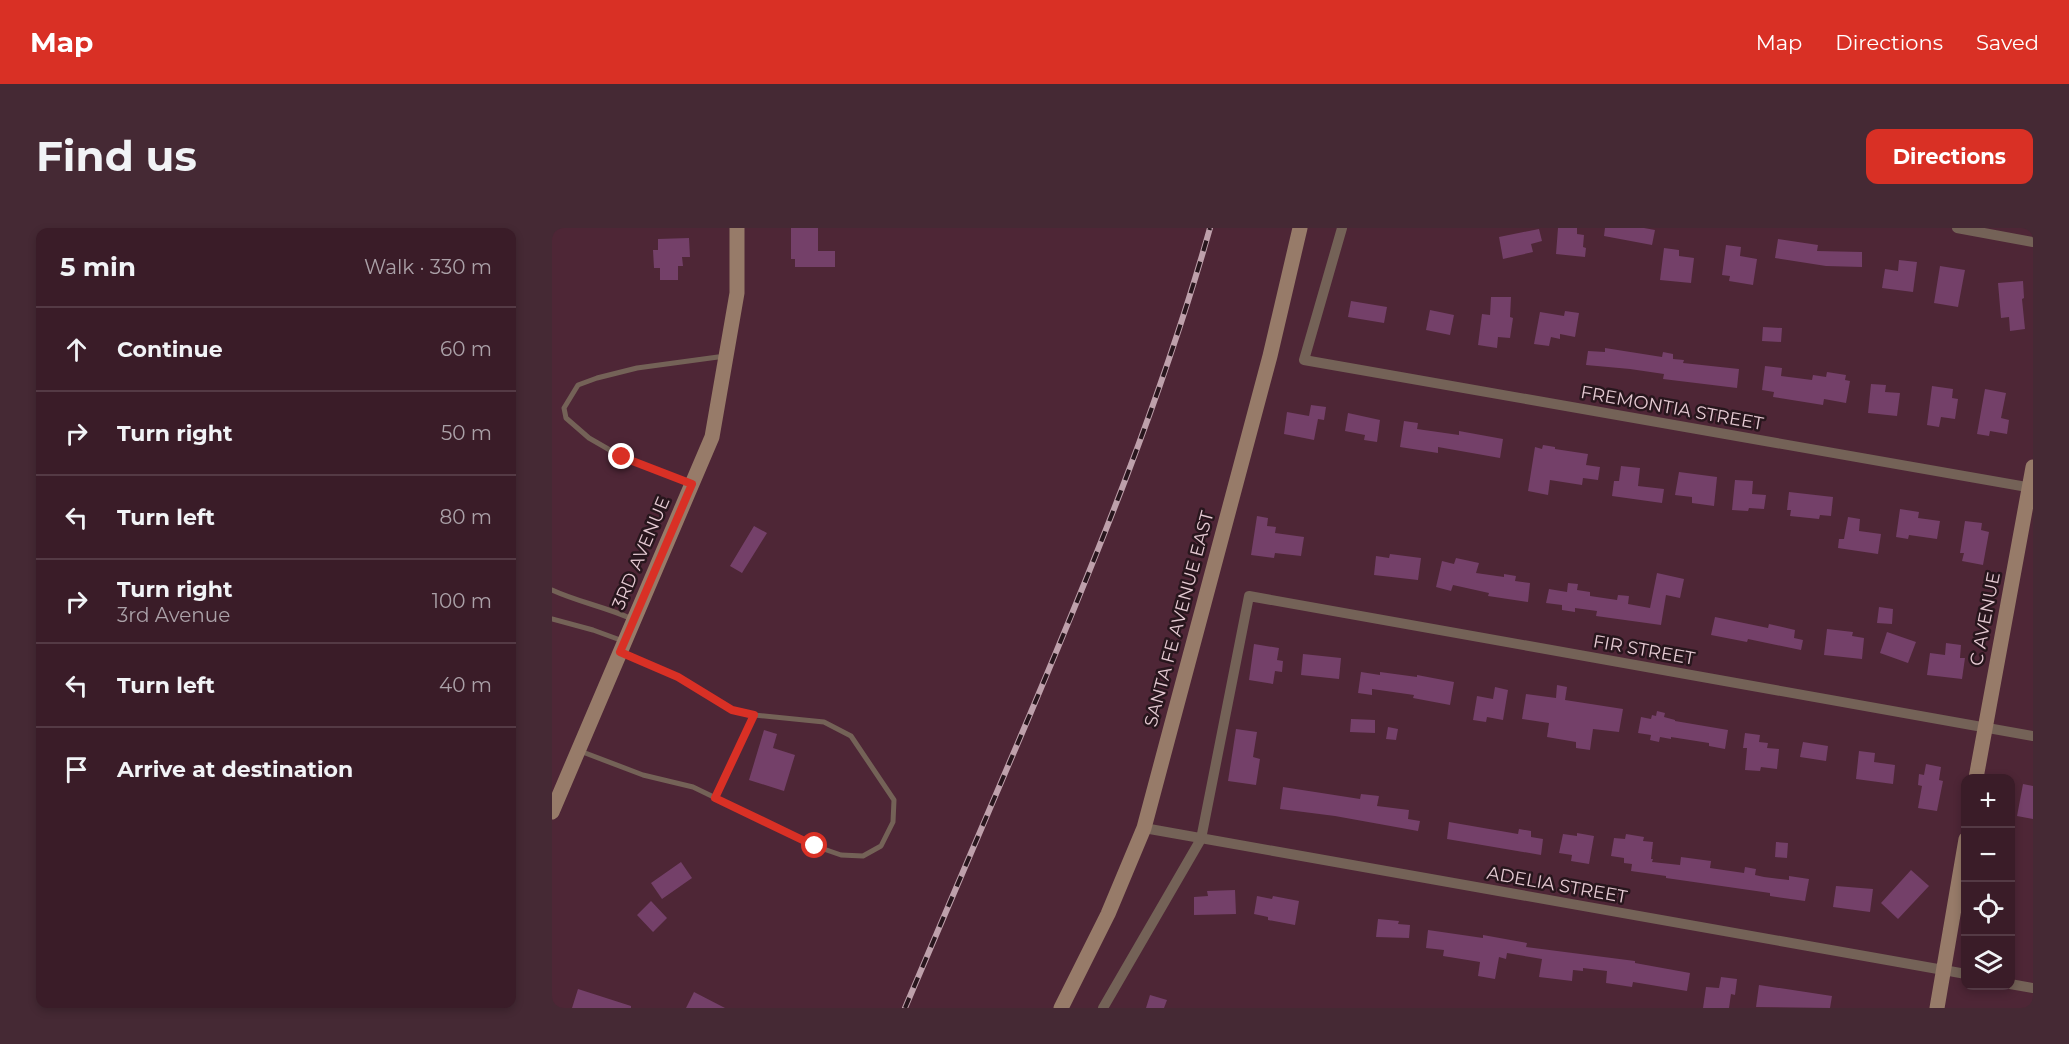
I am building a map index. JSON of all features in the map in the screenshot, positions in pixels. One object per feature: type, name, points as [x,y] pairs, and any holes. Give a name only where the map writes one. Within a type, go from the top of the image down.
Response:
[{"type":"street","name":"3RD AVENUE","points":[[552,812],[711,437],[737,293],[737,228]]},
{"type":"street","name":"SANTA FE AVENUE EAST","points":[[1061,1008],[1108,914],[1144,828],[1270,356],[1300,228]]},
{"type":"street","name":"FREMONTIA STREET","points":[[1342,228],[1305,360],[2031,488]]},
{"type":"street","points":[[1957,228],[2033,242]]},
{"type":"street","name":"C AVENUE","points":[[1977,774],[2031,488],[2033,467]]},
{"type":"street","name":"FIR STREET","points":[[1201,839],[1249,596],[2033,736]]},
{"type":"street","name":"ADELIA STREET","points":[[1144,828],[1961,973]]},
{"type":"street","points":[[1103,1008],[1201,839]]},
{"type":"street","points":[[1936,1008],[1961,863]]},
{"type":"street","points":[[2015,985],[2033,988]]},
{"type":"lane","points":[[692,484],[622,457],[589,438],[566,418],[564,408],[578,385],[597,378],[637,368],[726,357]]},
{"type":"lane","points":[[552,590],[571,598],[609,608],[634,620]]},
{"type":"lane","points":[[552,618],[593,630],[732,710],[754,715],[824,722],[851,736],[894,800],[893,822],[881,846],[863,856],[841,855],[815,846],[693,788],[643,775],[578,750]]},
{"type":"lane","points":[[715,798],[754,715]]},
{"type":"building","points":[[791,228],[818,228],[818,251],[835,251],[835,267],[795,267],[795,259],[791,259]]},
{"type":"building","points":[[1558,228],[1577,228],[1577,234],[1584,235],[1585,257],[1556,254]]},
{"type":"building","points":[[1605,228],[1655,230],[1652,245],[1604,236]]},
{"type":"building","points":[[1539,229],[1542,241],[1531,244],[1533,252],[1503,259],[1499,237]]},
{"type":"building","points":[[689,238],[690,257],[682,257],[683,266],[678,266],[678,280],[660,280],[660,268],[654,268],[653,250],[658,250],[658,239]]},
{"type":"building","points":[[1778,239],[1818,245],[1817,251],[1862,252],[1862,267],[1826,266],[1775,258]]},
{"type":"building","points":[[1726,245],[1741,247],[1740,256],[1757,259],[1753,285],[1729,281],[1730,276],[1722,275]]},
{"type":"building","points":[[1664,248],[1679,250],[1679,256],[1694,258],[1691,283],[1660,280]]},
{"type":"building","points":[[1899,260],[1917,262],[1913,292],[1882,288],[1885,269],[1898,271]]},
{"type":"building","points":[[1940,266],[1965,270],[1958,307],[1934,303]]},
{"type":"building","points":[[2023,281],[2025,329],[2010,331],[2009,317],[2001,318],[1998,283]]},
{"type":"building","points":[[1491,297],[1511,297],[1510,317],[1513,318],[1510,338],[1498,337],[1497,348],[1478,345],[1482,314],[1490,315]]},
{"type":"building","points":[[1351,301],[1387,307],[1384,323],[1348,317]]},
{"type":"building","points":[[1430,310],[1454,315],[1450,335],[1426,330]]},
{"type":"building","points":[[1565,311],[1579,313],[1575,337],[1560,334],[1560,339],[1551,337],[1549,346],[1534,344],[1540,312],[1564,316]]},
{"type":"building","points":[[1763,327],[1782,328],[1781,342],[1762,341]]},
{"type":"building","points":[[1605,348],[1662,357],[1663,352],[1673,354],[1673,359],[1684,360],[1683,363],[1739,369],[1737,388],[1663,379],[1664,374],[1586,365],[1588,351],[1605,352]]},
{"type":"building","points":[[1765,366],[1782,368],[1781,376],[1812,380],[1813,375],[1826,377],[1827,372],[1846,375],[1845,380],[1850,381],[1846,403],[1824,399],[1823,405],[1773,397],[1774,392],[1762,390]]},
{"type":"building","points":[[1871,384],[1886,385],[1885,392],[1900,393],[1897,416],[1868,413]]},
{"type":"building","points":[[1932,386],[1953,389],[1952,398],[1958,399],[1955,419],[1941,417],[1939,427],[1927,425]]},
{"type":"building","points":[[1985,389],[2006,393],[2001,418],[2009,420],[2007,434],[1990,431],[1989,436],[1977,434]]},
{"type":"building","points":[[1311,405],[1326,407],[1324,420],[1318,419],[1314,440],[1284,434],[1287,412],[1309,416]]},
{"type":"building","points":[[1348,413],[1380,420],[1377,442],[1364,440],[1365,435],[1345,431]]},
{"type":"building","points":[[1404,421],[1418,423],[1417,429],[1459,435],[1459,431],[1503,439],[1500,458],[1438,447],[1438,453],[1400,447]]},
{"type":"building","points":[[1543,445],[1588,454],[1586,465],[1600,467],[1598,480],[1583,478],[1582,485],[1550,480],[1548,495],[1528,491],[1535,447],[1542,449]]},
{"type":"building","points":[[1621,466],[1640,468],[1638,486],[1664,489],[1662,503],[1612,496],[1614,481],[1619,481]]},
{"type":"building","points":[[1679,472],[1717,477],[1714,506],[1692,503],[1692,497],[1675,495]]},
{"type":"building","points":[[1735,480],[1753,481],[1752,494],[1766,495],[1764,509],[1732,510]]},
{"type":"building","points":[[1789,492],[1833,497],[1831,516],[1820,515],[1819,519],[1790,516],[1791,510],[1787,510]]},
{"type":"building","points":[[1900,509],[1919,512],[1918,518],[1940,521],[1937,539],[1909,535],[1908,539],[1896,537]]},
{"type":"building","points":[[1257,516],[1268,518],[1267,526],[1276,527],[1275,533],[1304,537],[1301,556],[1275,553],[1274,558],[1251,555]]},
{"type":"building","points":[[1848,517],[1860,519],[1859,531],[1881,534],[1878,554],[1838,548],[1839,539],[1844,539]]},
{"type":"building","points":[[1965,521],[1982,523],[1981,530],[1989,532],[1983,565],[1962,561],[1964,553],[1960,553]]},
{"type":"building","points":[[754,526],[767,533],[742,573],[730,566]]},
{"type":"building","points":[[1390,554],[1421,558],[1418,580],[1374,575],[1376,556],[1389,558]]},
{"type":"building","points":[[1456,558],[1479,563],[1476,573],[1504,577],[1504,574],[1516,576],[1515,581],[1530,583],[1528,602],[1488,596],[1489,593],[1453,585],[1451,591],[1436,587],[1442,561],[1454,564]]},
{"type":"building","points":[[1657,573],[1684,579],[1680,598],[1666,595],[1661,625],[1596,616],[1597,611],[1575,608],[1575,612],[1562,610],[1562,605],[1546,603],[1549,589],[1567,592],[1568,583],[1578,584],[1577,590],[1590,592],[1590,596],[1617,600],[1618,595],[1629,596],[1628,604],[1650,608]]},
{"type":"building","points":[[1879,607],[1893,609],[1892,624],[1877,623]]},
{"type":"building","points":[[1715,617],[1768,628],[1769,624],[1795,630],[1794,638],[1803,640],[1801,650],[1748,639],[1747,642],[1711,635]]},
{"type":"building","points":[[1827,629],[1853,632],[1852,636],[1864,638],[1862,659],[1824,655]]},
{"type":"building","points":[[1887,632],[1916,642],[1908,663],[1880,653]]},
{"type":"building","points":[[1946,643],[1961,645],[1960,658],[1965,658],[1962,679],[1927,675],[1930,653],[1945,655]]},
{"type":"building","points":[[1254,644],[1279,648],[1277,660],[1283,661],[1282,672],[1275,671],[1273,684],[1249,680]]},
{"type":"building","points":[[1303,654],[1341,658],[1339,679],[1301,675]]},
{"type":"building","points":[[1361,672],[1417,677],[1417,675],[1454,682],[1450,705],[1413,698],[1414,695],[1372,689],[1372,695],[1358,693]]},
{"type":"building","points":[[1557,685],[1567,687],[1565,700],[1623,709],[1619,732],[1593,729],[1590,750],[1576,748],[1576,742],[1547,737],[1549,723],[1522,719],[1526,694],[1556,698]]},
{"type":"building","points":[[1495,687],[1508,690],[1503,720],[1487,717],[1486,722],[1473,720],[1477,696],[1493,699]]},
{"type":"building","points":[[1657,711],[1665,713],[1664,717],[1675,721],[1728,730],[1725,749],[1709,746],[1709,743],[1671,737],[1671,739],[1660,737],[1659,742],[1650,740],[1651,735],[1638,733],[1641,717],[1651,719],[1652,715],[1656,716]]},
{"type":"building","points":[[1351,719],[1375,720],[1375,733],[1350,732]]},
{"type":"building","points":[[1388,727],[1398,729],[1396,740],[1386,739]]},
{"type":"building","points":[[1236,729],[1257,732],[1253,757],[1260,759],[1256,785],[1228,781]]},
{"type":"building","points":[[764,730],[777,734],[773,748],[795,755],[784,791],[749,780]]},
{"type":"building","points":[[1745,733],[1760,735],[1759,742],[1768,743],[1767,748],[1779,749],[1777,769],[1761,767],[1760,771],[1745,770],[1747,748],[1743,748]]},
{"type":"building","points":[[1803,742],[1828,746],[1826,761],[1800,757]]},
{"type":"building","points":[[1859,751],[1875,753],[1874,762],[1895,765],[1893,784],[1856,779]]},
{"type":"building","points":[[1926,764],[1941,767],[1939,780],[1943,781],[1937,811],[1918,808],[1922,786],[1918,785],[1919,774],[1924,775]]},
{"type":"building","points":[[2023,784],[2033,786],[2033,819],[2017,816]]},
{"type":"building","points":[[1283,787],[1360,799],[1361,794],[1379,796],[1377,806],[1409,810],[1408,819],[1420,821],[1418,831],[1280,809]]},
{"type":"building","points":[[1449,822],[1518,834],[1519,829],[1531,831],[1531,837],[1543,839],[1541,855],[1447,839]]},
{"type":"building","points":[[1577,833],[1594,836],[1589,864],[1571,861],[1572,855],[1559,853],[1563,834],[1577,836]]},
{"type":"building","points":[[1626,834],[1644,837],[1643,841],[1653,842],[1652,862],[1680,865],[1681,857],[1711,861],[1710,868],[1744,873],[1745,867],[1756,869],[1755,875],[1764,877],[1789,880],[1789,876],[1809,879],[1805,901],[1770,896],[1770,893],[1631,871],[1632,864],[1624,863],[1624,858],[1611,856],[1614,838],[1625,839]]},
{"type":"building","points":[[1776,842],[1788,843],[1787,858],[1775,857]]},
{"type":"building","points":[[681,862],[692,878],[662,899],[651,883]]},
{"type":"building","points":[[1911,870],[1929,886],[1898,919],[1881,903]]},
{"type":"building","points":[[1836,886],[1873,889],[1870,912],[1833,907]]},
{"type":"building","points":[[1235,890],[1236,914],[1194,915],[1194,897],[1208,896],[1207,891]]},
{"type":"building","points":[[1257,896],[1272,899],[1273,896],[1299,901],[1295,925],[1268,920],[1268,917],[1254,914]]},
{"type":"building","points":[[651,901],[667,918],[653,932],[637,915]]},
{"type":"building","points":[[1378,919],[1399,921],[1398,924],[1410,925],[1409,938],[1376,937]]},
{"type":"building","points":[[1428,930],[1483,938],[1483,935],[1527,943],[1526,947],[1635,961],[1635,963],[1690,973],[1687,991],[1633,982],[1632,987],[1606,983],[1607,971],[1583,968],[1583,971],[1573,970],[1572,981],[1539,977],[1542,959],[1507,953],[1506,959],[1499,957],[1495,979],[1478,976],[1480,962],[1443,956],[1444,950],[1426,948]]},
{"type":"building","points":[[1721,977],[1737,979],[1735,995],[1731,994],[1729,1008],[1703,1008],[1706,987],[1719,988]]},
{"type":"building","points":[[1759,985],[1832,996],[1830,1008],[1756,1007]]},
{"type":"building","points":[[578,989],[631,1006],[631,1008],[572,1008]]},
{"type":"building","points":[[694,992],[725,1008],[686,1008]]},
{"type":"building","points":[[1150,995],[1167,1000],[1164,1008],[1146,1008]]},
{"type":"railway","points":[[905,1008],[1105,533],[1172,351],[1210,228]]},
{"type":"route","points":[[622,457],[692,484],[620,652],[678,677],[732,710],[754,715],[715,798],[815,846]]}]
